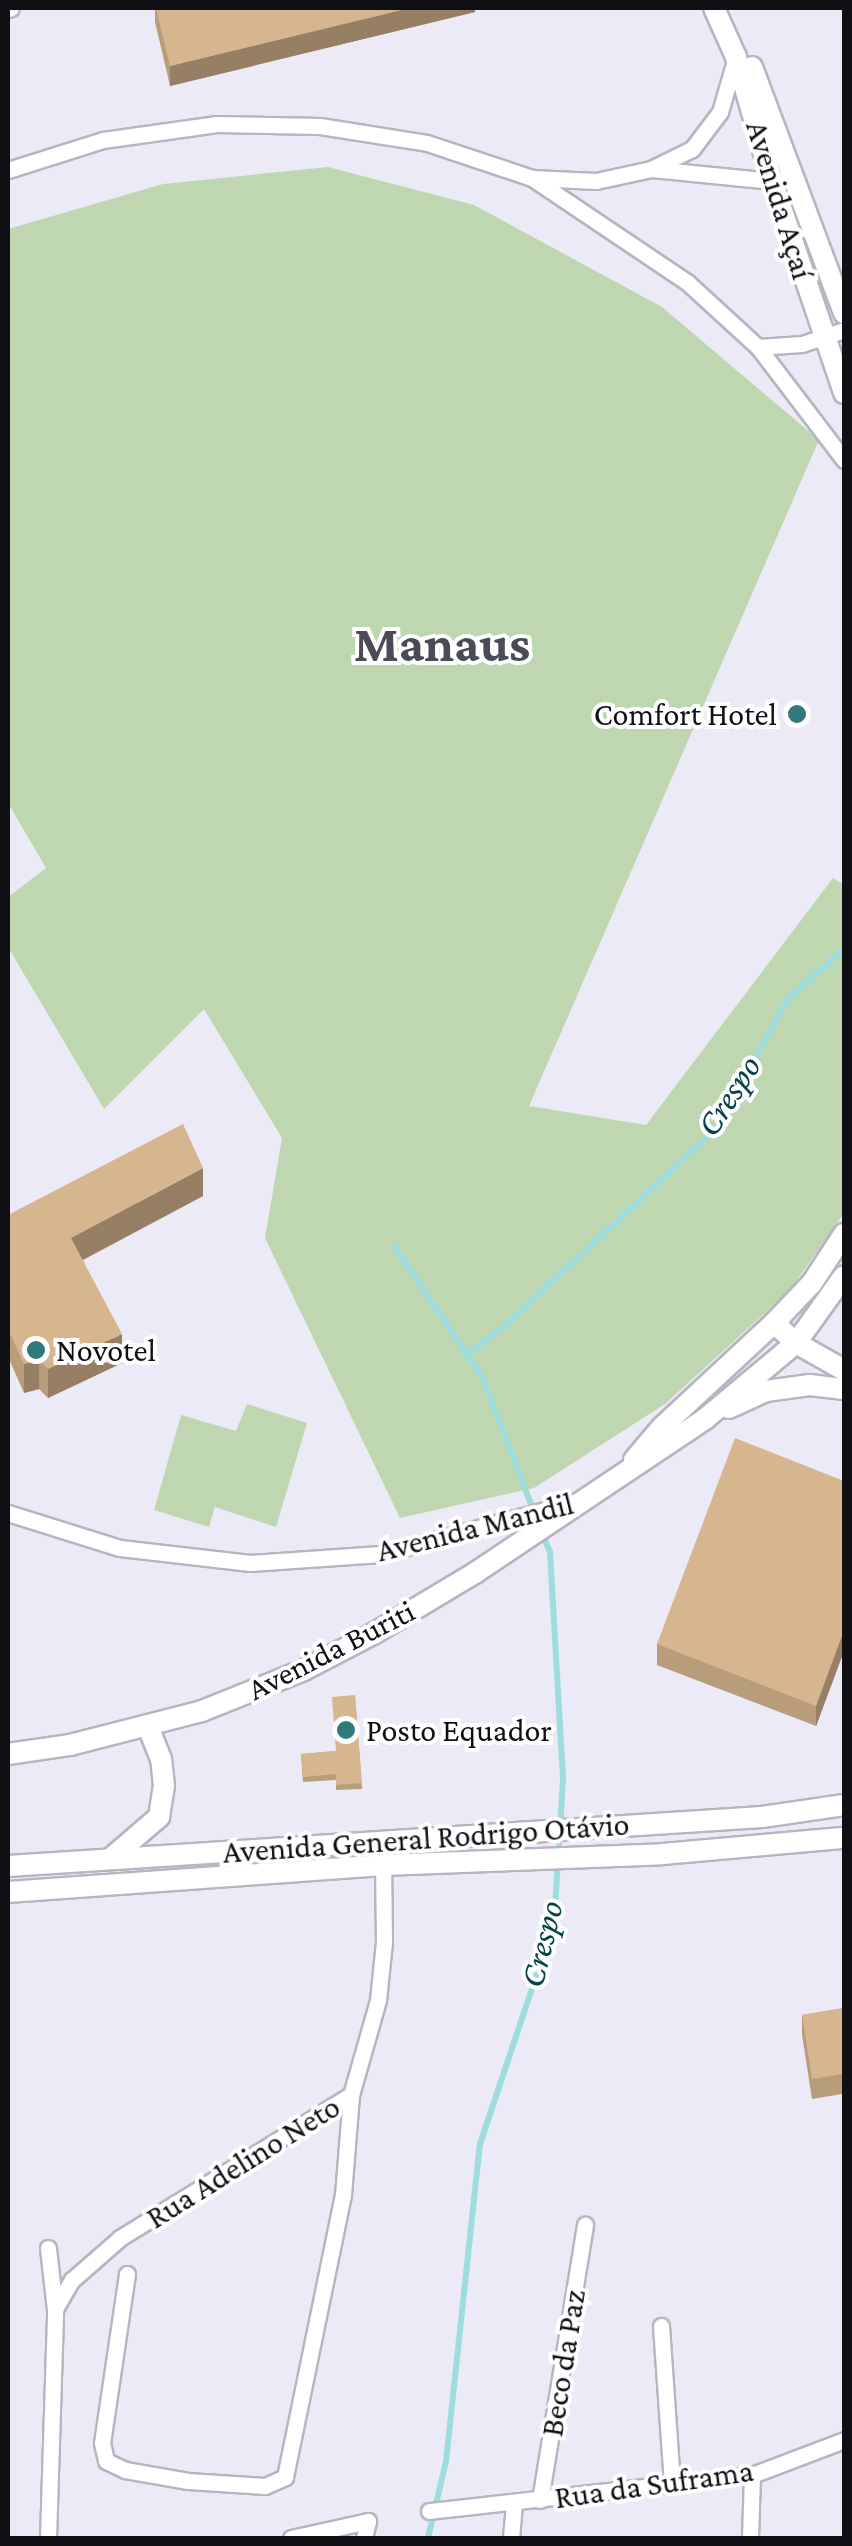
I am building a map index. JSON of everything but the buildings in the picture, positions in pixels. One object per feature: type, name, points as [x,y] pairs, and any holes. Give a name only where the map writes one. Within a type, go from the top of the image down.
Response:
[{"type":"main road","name":"Avenida Açaí","points":[[714,8],[782,180],[844,313]]},
{"type":"main road","name":"Avenida Açaí","points":[[728,8],[834,334],[844,393]]},
{"type":"main road","points":[[844,1234],[812,1283],[837,1305],[844,1276]]},
{"type":"main road","name":"Avenida Buriti","points":[[623,1472],[662,1427],[812,1283]]},
{"type":"main road","name":"Avenida Buriti","points":[[8,1754],[202,1711],[287,1677],[373,1634],[705,1420],[837,1305]]},
{"type":"main road","points":[[774,1323],[796,1343],[844,1370]]},
{"type":"main road","points":[[705,1420],[766,1391],[810,1385],[844,1389]]},
{"type":"main road","points":[[110,1859],[159,1817],[163,1772],[148,1726]]},
{"type":"main road","name":"Avenida General Rodrigo Otávio","points":[[8,1866],[780,1816],[844,1805]]},
{"type":"main road","name":"Avenida General Rodrigo Otávio","points":[[8,1892],[383,1865],[663,1854],[844,1838]]},
{"type":"street","points":[[532,178],[596,181],[651,169],[692,149],[720,112],[736,57]]},
{"type":"street","points":[[8,170],[103,140],[234,124],[320,126],[427,143],[532,178],[687,282],[758,348],[844,460]]},
{"type":"street","points":[[651,169],[782,180]]},
{"type":"street","points":[[758,348],[834,334]]},
{"type":"street","name":"Avenida Mandil","points":[[8,1513],[120,1548],[250,1562],[381,1554],[589,1498]]},
{"type":"street","name":"Rua Adelino Neto","points":[[55,2309],[72,2280],[120,2238],[351,2095],[378,2000],[384,1942],[383,1865]]},
{"type":"street","points":[[128,2274],[102,2443],[106,2461],[125,2470],[188,2481],[276,2483],[285,2476],[291,2460],[343,2195],[351,2095]]},
{"type":"street","name":"Beco da Paz","points":[[540,2500],[585,2225]]},
{"type":"street","points":[[48,2248],[55,2309],[48,2538]]},
{"type":"street","points":[[662,2326],[672,2482]]},
{"type":"street","name":"Rua da Suframa","points":[[429,2511],[514,2505],[672,2482],[752,2475],[844,2440]]},
{"type":"street","points":[[750,2538],[752,2475]]},
{"type":"street","points":[[511,2538],[514,2505]]},
{"type":"street","points":[[291,2538],[368,2521],[364,2538]]},
{"type":"green space","points":[[328,167],[474,205],[662,307],[819,440],[529,1106],[646,1125],[833,878],[844,885],[844,1213],[790,1290],[665,1404],[534,1488],[400,1518],[265,1238],[282,1138],[204,1009],[104,1109],[8,947],[8,897],[46,868],[8,803],[8,229],[163,184]]},
{"type":"green space","points":[[247,1404],[307,1423],[276,1527],[215,1507],[209,1527],[154,1510],[181,1415],[236,1431]]},
{"type":"waterway","name":"Crespo","points":[[467,1354],[509,1322],[714,1130],[788,999],[844,948]]},
{"type":"waterway","name":"Crespo","points":[[395,1247],[483,1378],[534,1512]]},
{"type":"waterway","name":"Crespo","points":[[428,2538],[446,2461],[480,2144],[554,1923],[563,1778],[550,1552],[542,1533]]},
{"type":"place","name":"Comfort Hotel","points":[[797,714]]},
{"type":"place","name":"Novotel","points":[[36,1350]]},
{"type":"place","name":"Posto Equador","points":[[346,1730]]},
{"type":"district","name":"Manaus","points":[[442,644]]}]
